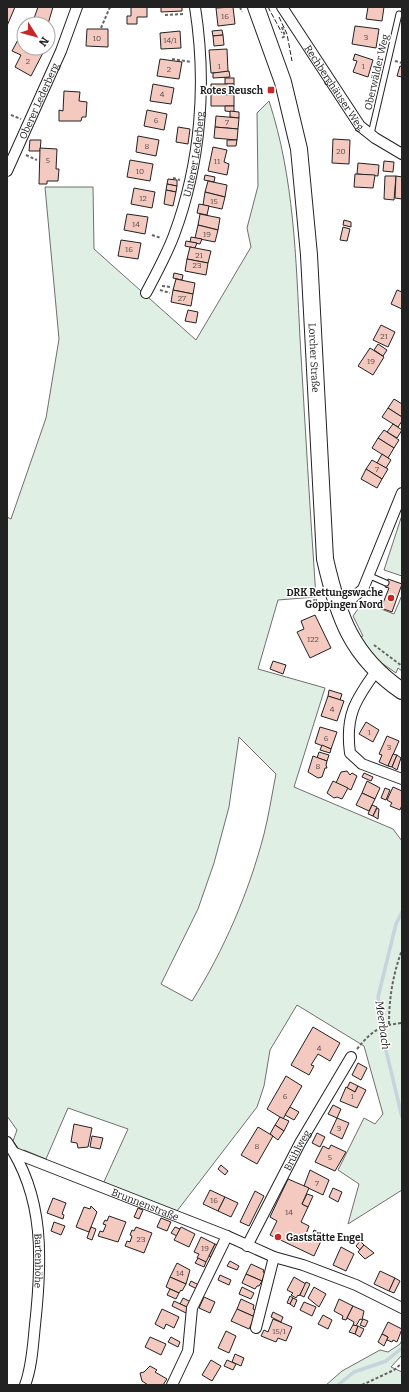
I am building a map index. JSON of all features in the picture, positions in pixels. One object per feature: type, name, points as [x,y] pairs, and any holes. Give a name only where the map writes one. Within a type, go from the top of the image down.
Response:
[{"type":"main road","name":"Lorcher Straße","points":[[256,7],[283,82],[298,150],[310,255],[325,559],[335,603],[342,621],[354,642],[377,670],[402,691]]},
{"type":"street","name":"Oberer Lederberg","points":[[7,171],[60,53],[77,7]]},
{"type":"street","name":"Unterer Lederberg","points":[[146,293],[174,236],[187,194],[198,142],[202,82],[195,7]]},
{"type":"street","name":"Rechberghäuser Weg","points":[[282,7],[360,126],[402,154]]},
{"type":"street","points":[[335,603],[348,601],[364,589],[402,494]]},
{"type":"street","points":[[377,670],[356,700],[349,718],[348,733],[350,753],[362,764],[402,780]]},
{"type":"street","name":"Brühlweg","points":[[247,1246],[300,1143],[351,1058]]},
{"type":"street","name":"Bartenhöhe","points":[[7,1142],[15,1153],[29,1184],[36,1213],[40,1246],[40,1279],[34,1338],[25,1385]]},
{"type":"street","name":"Brunnenstraße","points":[[15,1153],[227,1236],[274,1257],[303,1265],[356,1285],[402,1308]]},
{"type":"street","points":[[172,1385],[188,1351],[192,1308],[227,1236]]},
{"type":"street","points":[[256,1328],[274,1257]]},
{"type":"lane","name":"Oberwälder Weg","points":[[371,134],[399,14]]},
{"type":"lane","points":[[370,576],[386,583]]},
{"type":"path","points":[[101,28],[110,7]]},
{"type":"path","points":[[166,15],[186,14]]},
{"type":"path","points":[[280,23],[285,36],[281,39]]},
{"type":"path","points":[[172,59],[189,61]]},
{"type":"path","points":[[173,178],[180,180]]},
{"type":"path","points":[[152,235],[157,238],[164,237]]},
{"type":"path","points":[[373,644],[402,666]]},
{"type":"path","points":[[388,1024],[389,1000],[394,974],[402,950]]},
{"type":"path","points":[[351,1058],[370,1033],[388,1024],[402,1023]]},
{"type":"path","points":[[362,1385],[394,1370],[402,1362]]},
{"type":"green space","points":[[269,101],[284,159],[289,189],[295,248],[316,597],[278,600],[258,669],[325,688],[294,787],[393,829],[402,841],[402,1190],[348,1224],[359,1184],[338,1170],[364,1118],[375,1124],[383,1114],[364,1046],[297,1005],[270,1050],[264,1086],[257,1107],[177,1211],[103,1184],[128,1129],[68,1108],[46,1159],[24,1150],[21,1152],[13,1141],[17,1130],[7,1116],[7,517],[11,519],[46,418],[59,339],[45,187],[93,187],[94,249],[196,340],[251,247],[247,228],[258,186],[257,113]],"holes":[[[239,737],[276,774],[264,834],[243,899],[215,962],[192,1001],[161,984],[198,909],[214,863],[229,807]]]},
{"type":"green space","points":[[402,515],[402,576],[384,570]]},
{"type":"green space","points":[[402,595],[402,671],[398,668],[396,673],[376,659],[360,637],[363,636],[353,616],[363,602],[394,614]]},
{"type":"green space","points":[[402,1340],[402,1355],[391,1367],[402,1372],[402,1385],[326,1385],[342,1371],[380,1350],[388,1352],[400,1344]]},
{"type":"building","points":[[7,7],[15,7],[7,26]]},
{"type":"building","points":[[38,7],[53,7],[50,16],[35,16]]},
{"type":"building","points":[[131,7],[147,7],[147,17],[137,17],[137,24],[127,24],[127,16],[131,16]]},
{"type":"building","points":[[161,7],[182,7],[182,11],[161,12]]},
{"type":"building","points":[[233,7],[235,24],[218,26],[216,8]]},
{"type":"building","points":[[368,7],[384,7],[382,21],[366,19]]},
{"type":"building","points":[[355,26],[379,29],[376,48],[352,44]]},
{"type":"building","points":[[87,29],[108,29],[108,47],[86,46]]},
{"type":"building","points":[[222,30],[223,35],[213,36],[212,31]]},
{"type":"building","points":[[180,31],[181,48],[161,49],[160,33]]},
{"type":"building","points":[[223,35],[224,45],[214,46],[213,36]]},
{"type":"building","points":[[16,44],[16,53],[12,51]]},
{"type":"building","points":[[227,49],[228,72],[211,73],[209,50]]},
{"type":"building","points":[[355,54],[373,60],[368,77],[353,72],[357,61],[353,60]]},
{"type":"building","points":[[20,56],[41,56],[31,76],[15,67]]},
{"type":"building","points":[[160,59],[182,62],[179,79],[157,76]]},
{"type":"building","points":[[400,66],[402,67],[402,77],[397,76]]},
{"type":"building","points":[[229,71],[230,77],[213,78],[213,73]]},
{"type":"building","points":[[225,78],[234,78],[234,84],[225,84]]},
{"type":"building","points":[[153,84],[174,88],[171,104],[150,101]]},
{"type":"building","points":[[211,84],[234,84],[234,95],[211,94]]},
{"type":"building","points":[[64,91],[80,92],[79,101],[87,102],[86,117],[82,117],[81,121],[59,121],[59,110],[63,111]]},
{"type":"building","points":[[211,94],[234,95],[234,106],[211,106]]},
{"type":"building","points":[[225,106],[234,106],[234,112],[225,111]]},
{"type":"building","points":[[147,110],[167,114],[164,130],[144,126]]},
{"type":"building","points":[[230,111],[239,112],[239,118],[230,117]]},
{"type":"building","points":[[216,116],[239,118],[238,129],[215,127]]},
{"type":"building","points":[[178,127],[190,129],[188,144],[176,142]]},
{"type":"building","points":[[215,127],[238,129],[237,140],[214,138]]},
{"type":"building","points":[[138,136],[159,140],[156,156],[136,152]]},
{"type":"building","points":[[333,139],[350,140],[349,164],[332,163]]},
{"type":"building","points":[[30,140],[41,140],[40,151],[29,151]]},
{"type":"building","points":[[227,140],[237,140],[236,146],[227,146]]},
{"type":"building","points":[[213,147],[227,150],[224,162],[229,164],[227,175],[208,171]]},
{"type":"building","points":[[40,148],[57,149],[56,169],[59,169],[58,181],[47,181],[47,184],[39,184]]},
{"type":"building","points":[[130,160],[153,164],[150,181],[127,177]]},
{"type":"building","points":[[384,161],[394,162],[393,172],[383,171]]},
{"type":"building","points":[[358,163],[379,165],[378,176],[357,174]]},
{"type":"building","points":[[355,174],[375,175],[373,188],[354,187]]},
{"type":"building","points":[[205,175],[215,177],[214,182],[204,180]]},
{"type":"building","points":[[385,176],[396,176],[394,200],[384,199]]},
{"type":"building","points":[[396,176],[402,177],[402,199],[395,198]]},
{"type":"building","points":[[168,179],[177,180],[177,186],[167,184]]},
{"type":"building","points":[[208,181],[227,185],[225,197],[205,192]]},
{"type":"building","points":[[167,184],[177,186],[176,192],[166,190]]},
{"type":"building","points":[[134,188],[155,192],[152,208],[131,204]]},
{"type":"building","points":[[166,190],[176,192],[173,206],[164,204]]},
{"type":"building","points":[[205,192],[225,197],[222,209],[203,205]]},
{"type":"building","points":[[199,204],[209,206],[207,215],[197,213]]},
{"type":"building","points":[[127,214],[148,217],[145,234],[124,230]]},
{"type":"building","points":[[200,214],[220,218],[218,230],[198,225]]},
{"type":"building","points":[[344,220],[351,222],[351,227],[343,225]]},
{"type":"building","points":[[198,225],[218,230],[215,242],[195,238]]},
{"type":"building","points":[[343,227],[350,229],[347,241],[340,240]]},
{"type":"building","points":[[191,237],[202,239],[200,244],[190,242]]},
{"type":"building","points":[[121,240],[141,243],[138,259],[118,256]]},
{"type":"building","points":[[186,241],[197,243],[195,248],[185,246]]},
{"type":"building","points":[[190,247],[211,251],[208,263],[187,259]]},
{"type":"building","points":[[187,259],[208,263],[206,275],[185,271]]},
{"type":"building","points":[[174,273],[183,275],[182,280],[173,278]]},
{"type":"building","points":[[176,279],[195,283],[193,294],[173,290]]},
{"type":"building","points":[[173,290],[193,294],[191,306],[171,302]]},
{"type":"building","points":[[397,290],[402,292],[402,309],[391,304]]},
{"type":"building","points":[[188,310],[198,312],[196,323],[185,321]]},
{"type":"building","points":[[381,325],[395,332],[388,347],[373,340]]},
{"type":"building","points":[[378,344],[387,350],[383,356],[374,350]]},
{"type":"building","points":[[370,348],[384,357],[373,375],[358,366]]},
{"type":"building","points":[[394,399],[402,404],[402,417],[388,408]]},
{"type":"building","points":[[388,408],[402,417],[402,421],[398,427],[382,417]]},
{"type":"building","points":[[393,424],[402,430],[397,438],[387,432]]},
{"type":"building","points":[[384,430],[399,440],[394,448],[378,438]]},
{"type":"building","points":[[378,438],[394,448],[388,458],[372,448]]},
{"type":"building","points":[[382,454],[391,460],[386,468],[377,463]]},
{"type":"building","points":[[372,460],[388,469],[382,479],[366,469]]},
{"type":"building","points":[[366,469],[382,479],[377,488],[361,479]]},
{"type":"building","name":"DRK Rettungswache Göppingen Nord","points":[[388,579],[402,584],[392,612],[381,608],[389,588],[385,587]]},
{"type":"building","points":[[315,615],[331,648],[310,658],[297,632],[304,629],[301,621]]},
{"type":"building","points":[[273,661],[286,665],[283,674],[270,669]]},
{"type":"building","points":[[329,690],[342,694],[340,700],[328,696]]},
{"type":"building","points":[[328,696],[344,701],[337,721],[321,716]]},
{"type":"building","points":[[366,722],[379,730],[373,742],[359,734]]},
{"type":"building","points":[[320,727],[337,732],[331,749],[315,743]]},
{"type":"building","points":[[387,736],[399,741],[388,766],[379,762],[382,755],[379,754]]},
{"type":"building","points":[[322,745],[331,749],[330,753],[320,750]]},
{"type":"building","points":[[319,752],[329,755],[327,761],[317,758]]},
{"type":"building","points":[[393,754],[397,755],[392,767],[388,766]]},
{"type":"building","points":[[397,755],[401,758],[397,770],[392,767]]},
{"type":"building","points":[[313,756],[327,761],[327,768],[325,768],[322,777],[318,778],[308,772]]},
{"type":"building","points":[[347,771],[350,775],[352,773],[357,776],[351,790],[336,783],[341,772]]},
{"type":"building","points":[[364,773],[373,777],[371,781],[362,777]]},
{"type":"building","points":[[333,781],[348,788],[342,799],[337,797],[334,798],[327,793]]},
{"type":"building","points":[[367,781],[380,788],[375,799],[362,793]]},
{"type":"building","points":[[393,787],[402,791],[402,805],[400,810],[390,806],[392,803],[387,800]]},
{"type":"building","points":[[385,788],[390,790],[386,800],[381,798]]},
{"type":"building","points":[[362,793],[375,799],[369,811],[356,805]]},
{"type":"building","points":[[372,805],[377,807],[373,816],[368,814]]},
{"type":"building","points":[[377,808],[379,809],[378,819],[373,816]]},
{"type":"building","points":[[313,1027],[340,1043],[330,1061],[318,1054],[311,1065],[314,1066],[309,1075],[291,1065]]},
{"type":"building","points":[[358,1063],[367,1068],[361,1080],[352,1075]]},
{"type":"building","points":[[286,1076],[302,1086],[283,1119],[267,1109]]},
{"type":"building","points":[[350,1082],[358,1086],[355,1092],[347,1088]]},
{"type":"building","points":[[358,1086],[366,1090],[357,1108],[340,1101],[346,1087],[355,1092]]},
{"type":"building","points":[[333,1105],[341,1109],[337,1118],[328,1114]]},
{"type":"building","points":[[290,1107],[299,1112],[294,1120],[285,1115]]},
{"type":"building","points":[[280,1117],[289,1121],[284,1131],[275,1125]]},
{"type":"building","points":[[337,1118],[349,1123],[342,1139],[330,1133]]},
{"type":"building","points":[[74,1124],[92,1128],[88,1147],[78,1148],[77,1143],[71,1142]]},
{"type":"building","points":[[275,1125],[284,1131],[278,1140],[270,1134]]},
{"type":"building","points":[[258,1127],[273,1136],[257,1164],[241,1155]]},
{"type":"building","points":[[317,1133],[325,1137],[320,1147],[312,1143]]},
{"type":"building","points":[[92,1136],[103,1138],[100,1149],[90,1147]]},
{"type":"building","points":[[331,1145],[346,1152],[335,1171],[315,1162],[323,1146],[329,1149]]},
{"type":"building","points":[[221,1165],[228,1171],[225,1175],[218,1169]]},
{"type":"building","points":[[310,1170],[329,1180],[323,1195],[304,1186]]},
{"type":"building","points":[[288,1179],[309,1188],[302,1204],[308,1207],[301,1222],[309,1226],[306,1234],[321,1241],[314,1256],[270,1235],[277,1221],[270,1217]]},
{"type":"building","points":[[333,1188],[342,1192],[338,1202],[329,1197]]},
{"type":"building","points":[[210,1190],[225,1197],[218,1211],[203,1204]]},
{"type":"building","points":[[255,1191],[264,1196],[249,1226],[240,1222]]},
{"type":"building","points":[[307,1194],[313,1196],[308,1207],[302,1204]]},
{"type":"building","points":[[225,1197],[238,1203],[231,1217],[218,1211]]},
{"type":"building","points":[[53,1198],[66,1203],[62,1214],[64,1215],[63,1219],[47,1213]]},
{"type":"building","points":[[91,1206],[97,1212],[89,1232],[76,1227],[84,1207],[90,1209]]},
{"type":"building","points":[[138,1208],[143,1210],[139,1219],[134,1217]]},
{"type":"building","points":[[109,1216],[126,1222],[118,1242],[98,1236],[100,1231],[103,1232],[106,1225],[103,1224],[105,1220],[107,1221]]},
{"type":"building","points":[[161,1218],[171,1222],[167,1231],[157,1227]]},
{"type":"building","points":[[54,1222],[65,1226],[61,1235],[51,1231]]},
{"type":"building","points":[[91,1227],[96,1229],[92,1240],[87,1238]]},
{"type":"building","points":[[136,1227],[152,1233],[144,1253],[125,1246],[127,1241],[130,1242],[132,1230],[134,1231]]},
{"type":"building","points":[[175,1227],[180,1229],[177,1236],[171,1233]]},
{"type":"building","points":[[181,1227],[195,1234],[189,1247],[174,1240]]},
{"type":"building","points":[[314,1230],[324,1235],[321,1241],[312,1236]]},
{"type":"building","points":[[201,1237],[215,1244],[206,1262],[197,1258],[199,1254],[194,1252]]},
{"type":"building","points":[[360,1241],[364,1245],[360,1250],[356,1246]]},
{"type":"building","points":[[215,1244],[220,1246],[215,1259],[209,1256]]},
{"type":"building","points":[[364,1245],[374,1253],[365,1259],[358,1252]]},
{"type":"building","points":[[341,1247],[354,1254],[346,1271],[333,1265]]},
{"type":"building","points":[[198,1258],[206,1262],[204,1267],[195,1263]]},
{"type":"building","points":[[230,1261],[239,1266],[237,1270],[227,1266]]},
{"type":"building","points":[[177,1263],[190,1270],[186,1284],[170,1277]]},
{"type":"building","points":[[251,1264],[264,1270],[263,1272],[265,1273],[262,1281],[246,1274]]},
{"type":"building","points":[[380,1271],[395,1278],[389,1291],[374,1284]]},
{"type":"building","points":[[246,1274],[262,1281],[259,1286],[255,1289],[242,1283]]},
{"type":"building","points":[[220,1275],[231,1280],[229,1285],[218,1280]]},
{"type":"building","points":[[170,1277],[186,1284],[182,1291],[181,1290],[179,1293],[166,1287]]},
{"type":"building","points":[[294,1277],[306,1284],[299,1296],[298,1295],[296,1298],[291,1295],[293,1293],[287,1290]]},
{"type":"building","points":[[395,1278],[400,1281],[394,1293],[389,1291]]},
{"type":"building","points":[[191,1281],[199,1285],[197,1289],[189,1285]]},
{"type":"building","points":[[306,1282],[310,1284],[304,1297],[300,1295]]},
{"type":"building","points":[[242,1287],[254,1293],[251,1299],[239,1294]]},
{"type":"building","points":[[314,1287],[326,1294],[319,1307],[308,1298]]},
{"type":"building","points":[[170,1289],[179,1293],[176,1299],[167,1295]]},
{"type":"building","points":[[290,1296],[293,1298],[290,1304],[287,1303]]},
{"type":"building","points":[[204,1297],[215,1302],[210,1313],[199,1308]]},
{"type":"building","points":[[183,1298],[191,1302],[189,1308],[180,1304]]},
{"type":"building","points":[[293,1298],[297,1300],[294,1307],[290,1304]]},
{"type":"building","points":[[241,1299],[254,1305],[253,1309],[257,1311],[255,1317],[237,1309]]},
{"type":"building","points":[[339,1299],[353,1306],[346,1320],[342,1319],[343,1316],[334,1311]]},
{"type":"building","points":[[174,1301],[189,1308],[186,1313],[172,1306]]},
{"type":"building","points":[[304,1302],[316,1307],[312,1316],[300,1310]]},
{"type":"building","points":[[353,1306],[364,1311],[362,1320],[360,1319],[356,1326],[353,1325],[354,1322],[347,1318]]},
{"type":"building","points":[[162,1309],[179,1317],[174,1328],[166,1324],[164,1329],[155,1324]]},
{"type":"building","points":[[237,1309],[255,1317],[249,1329],[231,1321]]},
{"type":"building","points":[[273,1312],[283,1317],[281,1322],[271,1317]]},
{"type":"building","points":[[323,1315],[332,1320],[328,1329],[318,1324]]},
{"type":"building","points":[[273,1319],[292,1327],[286,1341],[278,1338],[276,1342],[261,1336],[264,1330],[268,1332]]},
{"type":"building","points":[[363,1319],[368,1321],[365,1327],[360,1325]]},
{"type":"building","points":[[388,1322],[402,1329],[397,1342],[387,1340],[388,1337],[382,1334]]},
{"type":"building","points":[[353,1325],[358,1326],[355,1334],[349,1332]]},
{"type":"building","points":[[358,1326],[364,1329],[360,1337],[355,1334]]},
{"type":"building","points":[[226,1331],[236,1336],[229,1353],[218,1348]]},
{"type":"building","points":[[382,1334],[388,1337],[384,1346],[378,1342]]},
{"type":"building","points":[[150,1337],[166,1344],[161,1355],[145,1347]]},
{"type":"building","points":[[171,1337],[180,1342],[178,1347],[168,1342]]},
{"type":"building","points":[[235,1354],[244,1358],[241,1366],[232,1362]]},
{"type":"building","points":[[211,1360],[221,1366],[212,1381],[202,1375]]},
{"type":"building","points":[[227,1360],[236,1364],[233,1370],[224,1366]]},
{"type":"building","points":[[150,1366],[157,1370],[155,1372],[167,1379],[163,1385],[148,1385],[142,1381],[140,1373],[144,1372]]},
{"type":"waterway","name":"Meerbach","points":[[402,912],[396,924],[378,997],[384,1042],[402,1117]]},
{"type":"waterway","name":"Meerbach","points":[[338,1385],[354,1372],[386,1361],[402,1348]]},
{"type":"fence","points":[[268,7],[282,33]]},
{"type":"fence","points":[[279,17],[287,34],[292,61]]},
{"type":"place","name":"Rotes Reusch","points":[[271,90]]},
{"type":"place","name":"DRK Rettungswache Göppingen Nord","points":[[391,598]]},
{"type":"place","name":"Gaststätte Engel","points":[[278,1237]]}]
